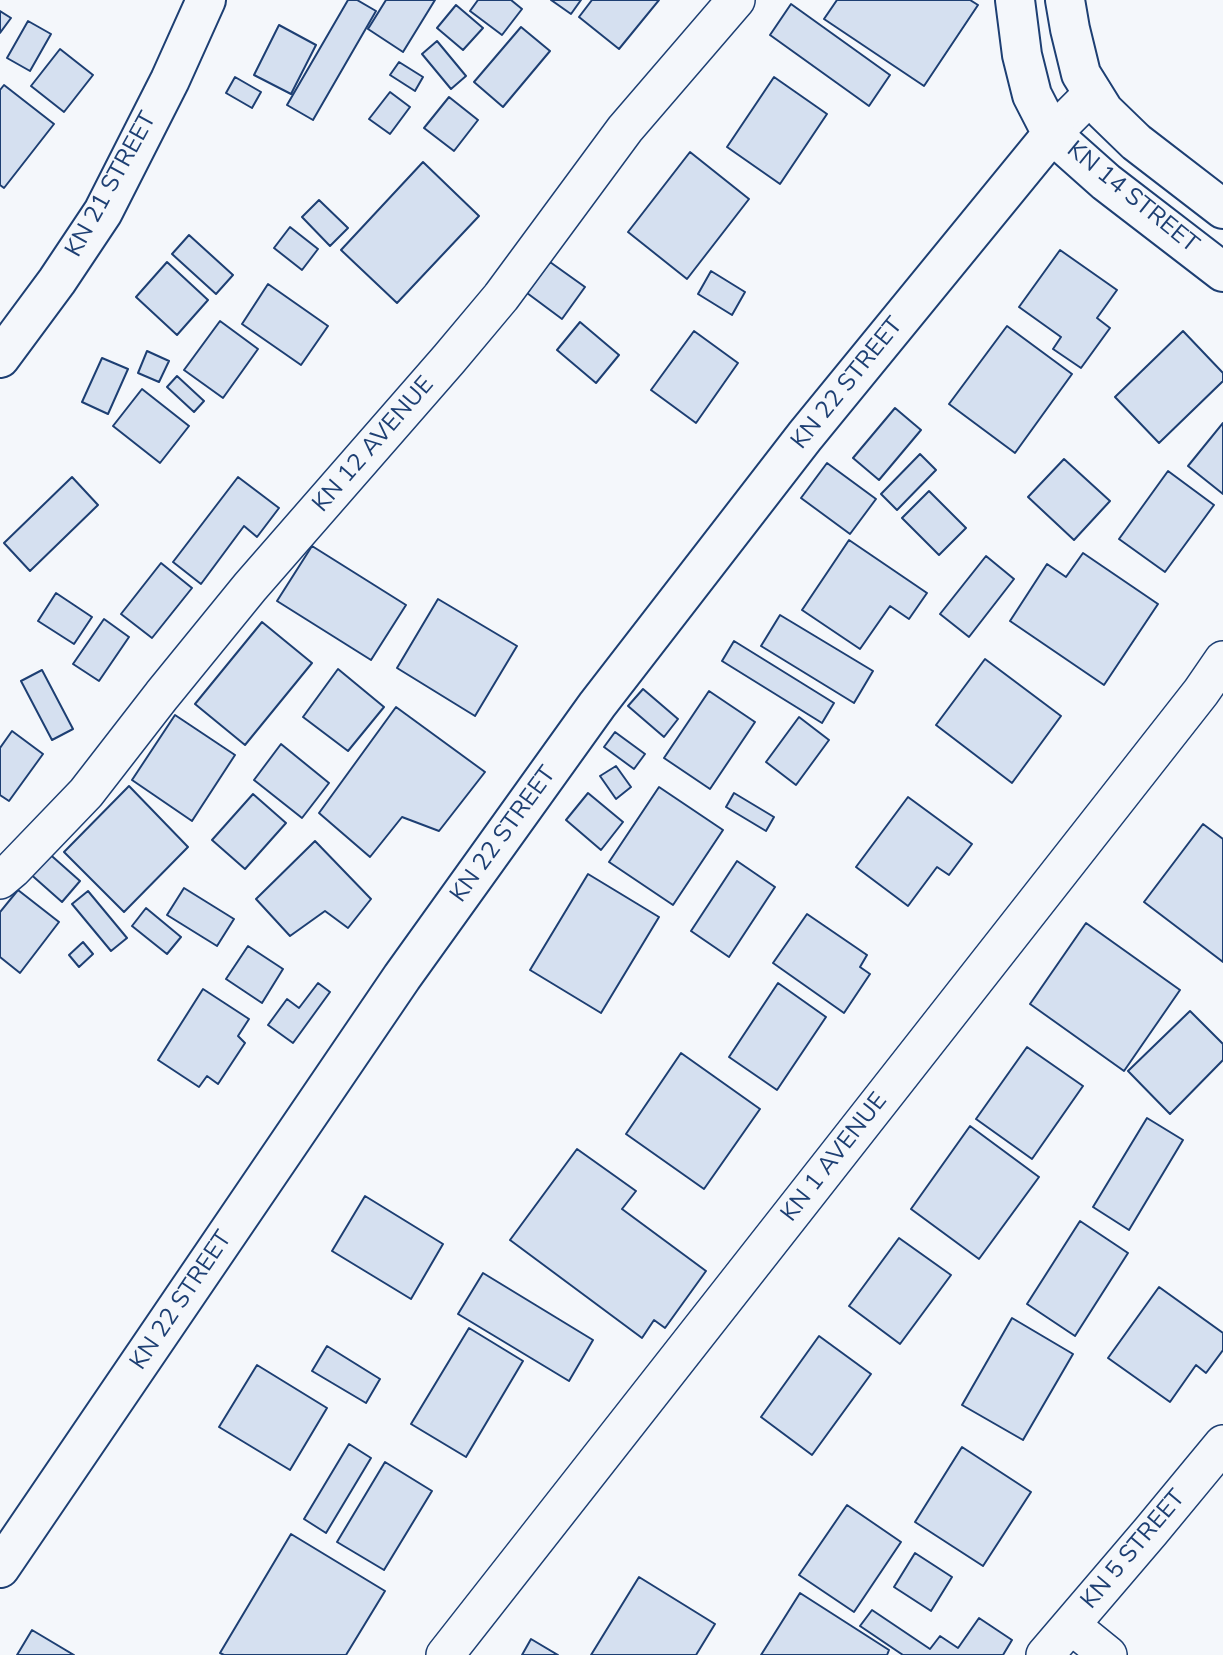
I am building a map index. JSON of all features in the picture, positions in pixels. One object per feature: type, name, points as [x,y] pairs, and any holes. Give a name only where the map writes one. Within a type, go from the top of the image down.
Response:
[{"type":"street","name":"KN 21 STREET","points":[[0,358],[57,281],[103,212],[170,80],[206,0]]},
{"type":"street","name":"KN 12 AVENUE","points":[[0,880],[86,793],[250,587],[449,359],[501,296],[625,129],[736,0]]},
{"type":"street","name":"KN 14 STREET","points":[[1015,0],[1022,55],[1032,95],[1052,134],[1106,182],[1223,272]]},
{"type":"street","name":"KN 14 STREET","points":[[1065,0],[1081,74],[1104,111],[1136,142],[1223,209]]},
{"type":"street","points":[[1052,134],[1093,93]]},
{"type":"street","name":"KN 22 STREET","points":[[0,1568],[402,977],[597,705],[805,436],[1052,134]]},
{"type":"street","name":"KN 1 AVENUE","points":[[445,1655],[1193,702],[1223,660]]},
{"type":"street","name":"KN 5 STREET","points":[[1045,1655],[1223,1444]]},
{"type":"street","points":[[1071,1625],[1108,1655]]},
{"type":"building","points":[[348,0],[357,0],[376,11],[313,120],[287,105]]},
{"type":"building","points":[[386,0],[435,0],[403,52],[368,29]]},
{"type":"building","points":[[478,0],[511,0],[522,9],[502,35],[470,11]]},
{"type":"building","points":[[551,0],[581,0],[571,14]]},
{"type":"building","points":[[592,0],[659,0],[619,49],[579,17]]},
{"type":"building","points":[[837,0],[970,0],[978,5],[924,86],[824,19]]},
{"type":"building","points":[[791,4],[890,75],[869,106],[770,35]]},
{"type":"building","points":[[456,5],[483,28],[463,50],[437,28]]},
{"type":"building","points":[[0,11],[11,18],[0,33]]},
{"type":"building","points":[[28,21],[51,34],[30,71],[7,58]]},
{"type":"building","points":[[279,25],[316,45],[291,94],[254,75]]},
{"type":"building","points":[[521,27],[550,51],[503,107],[474,82]]},
{"type":"building","points":[[437,41],[466,76],[451,89],[422,54]]},
{"type":"building","points":[[60,49],[93,75],[64,112],[31,86]]},
{"type":"building","points":[[399,62],[423,77],[415,91],[390,75]]},
{"type":"building","points":[[235,77],[261,92],[252,108],[226,93]]},
{"type":"building","points":[[774,77],[827,114],[780,184],[727,147]]},
{"type":"building","points":[[4,85],[54,124],[4,188],[0,185],[0,90]]},
{"type":"building","points":[[390,92],[410,107],[390,134],[369,119]]},
{"type":"building","points":[[449,97],[478,120],[454,151],[424,128]]},
{"type":"building","points":[[690,152],[749,199],[687,279],[628,232]]},
{"type":"building","points":[[423,162],[479,216],[397,303],[341,250]]},
{"type":"building","points":[[319,200],[348,228],[330,246],[302,217]]},
{"type":"building","points":[[290,227],[318,249],[302,270],[274,248]]},
{"type":"building","points":[[189,235],[233,275],[216,294],[172,254]]},
{"type":"building","points":[[1060,250],[1117,290],[1097,318],[1110,328],[1081,368],[1053,349],[1061,337],[1019,307]]},
{"type":"building","points":[[167,262],[208,300],[177,335],[136,297]]},
{"type":"building","points":[[550,262],[585,287],[562,319],[527,293]]},
{"type":"building","points":[[711,271],[745,292],[732,315],[698,294]]},
{"type":"building","points":[[268,284],[328,326],[301,365],[242,324]]},
{"type":"building","points":[[220,321],[258,349],[223,398],[184,370]]},
{"type":"building","points":[[580,322],[619,355],[596,383],[557,350]]},
{"type":"building","points":[[1007,326],[1072,374],[1015,453],[949,404]]},
{"type":"building","points":[[694,331],[738,363],[696,423],[651,390]]},
{"type":"building","points":[[1183,331],[1223,373],[1223,381],[1159,443],[1115,397]]},
{"type":"building","points":[[147,351],[169,361],[159,382],[138,373]]},
{"type":"building","points":[[102,358],[128,369],[108,414],[82,402]]},
{"type":"building","points":[[177,376],[204,401],[194,412],[167,387]]},
{"type":"building","points":[[142,389],[189,426],[160,463],[113,426]]},
{"type":"building","points":[[895,408],[921,430],[879,480],[853,458]]},
{"type":"building","points":[[1223,423],[1223,494],[1188,466]]},
{"type":"building","points":[[920,454],[936,470],[897,510],[881,494]]},
{"type":"building","points":[[1064,459],[1110,501],[1074,540],[1028,497]]},
{"type":"building","points":[[827,463],[876,499],[850,534],[801,498]]},
{"type":"building","points":[[1168,471],[1214,505],[1165,572],[1119,539]]},
{"type":"building","points":[[72,477],[98,505],[30,571],[4,543]]},
{"type":"building","points":[[238,477],[279,508],[257,537],[244,526],[201,584],[173,562]]},
{"type":"building","points":[[929,491],[966,528],[939,555],[902,518]]},
{"type":"building","points":[[849,540],[927,593],[909,619],[890,606],[860,649],[802,610]]},
{"type":"building","points":[[312,546],[406,605],[371,660],[277,601]]},
{"type":"building","points":[[1083,553],[1158,604],[1104,685],[1010,621],[1047,564],[1066,577]]},
{"type":"building","points":[[986,556],[1014,579],[969,637],[940,614]]},
{"type":"building","points":[[161,563],[192,588],[152,638],[121,614]]},
{"type":"building","points":[[56,593],[92,617],[74,644],[38,621]]},
{"type":"building","points":[[438,599],[517,646],[475,716],[397,668]]},
{"type":"building","points":[[780,615],[873,671],[854,703],[761,646]]},
{"type":"building","points":[[104,619],[129,637],[99,681],[73,664]]},
{"type":"building","points":[[262,622],[312,663],[245,745],[195,704]]},
{"type":"building","points":[[734,641],[834,703],[822,723],[722,661]]},
{"type":"building","points":[[985,659],[1061,716],[1012,783],[936,725]]},
{"type":"building","points":[[338,669],[384,707],[348,751],[303,717]]},
{"type":"building","points":[[42,670],[73,729],[52,740],[21,681]]},
{"type":"building","points":[[643,689],[678,719],[664,737],[628,706]]},
{"type":"building","points":[[709,691],[755,722],[710,789],[664,758]]},
{"type":"building","points":[[396,707],[485,772],[439,831],[402,817],[370,857],[319,813]]},
{"type":"building","points":[[175,715],[235,755],[192,821],[132,780]]},
{"type":"building","points":[[799,717],[829,740],[796,785],[766,762]]},
{"type":"building","points":[[12,731],[43,754],[9,801],[0,795],[0,748]]},
{"type":"building","points":[[615,732],[645,754],[634,769],[604,747]]},
{"type":"building","points":[[281,744],[329,783],[302,818],[254,780]]},
{"type":"building","points":[[616,766],[631,787],[616,799],[600,776]]},
{"type":"building","points":[[129,786],[188,847],[124,912],[64,852]]},
{"type":"building","points":[[659,787],[723,830],[673,905],[609,862]]},
{"type":"building","points":[[588,793],[623,822],[601,850],[566,820]]},
{"type":"building","points":[[734,793],[774,817],[766,831],[726,807]]},
{"type":"building","points":[[253,794],[286,823],[245,869],[212,840]]},
{"type":"building","points":[[908,797],[972,844],[949,875],[937,867],[908,906],[856,867]]},
{"type":"building","points":[[1203,824],[1223,839],[1223,962],[1144,902]]},
{"type":"building","points":[[315,841],[371,899],[348,928],[325,911],[290,936],[256,899]]},
{"type":"building","points":[[45,850],[80,881],[62,902],[27,871]]},
{"type":"building","points":[[737,861],[775,887],[729,957],[691,931]]},
{"type":"building","points":[[588,874],[659,917],[601,1013],[530,970]]},
{"type":"building","points":[[184,888],[234,919],[217,946],[167,915]]},
{"type":"building","points":[[18,890],[59,922],[20,973],[0,957],[0,912]]},
{"type":"building","points":[[88,891],[127,938],[111,951],[72,904]]},
{"type":"building","points":[[146,908],[181,937],[167,954],[132,926]]},
{"type":"building","points":[[807,914],[867,955],[860,967],[870,974],[844,1013],[773,963]]},
{"type":"building","points":[[1086,923],[1180,990],[1124,1071],[1030,1004]]},
{"type":"building","points":[[83,942],[93,954],[79,967],[69,955]]},
{"type":"building","points":[[248,946],[283,969],[262,1003],[226,979]]},
{"type":"building","points":[[318,983],[330,992],[293,1043],[268,1025],[287,999],[299,1008]]},
{"type":"building","points":[[778,983],[826,1017],[777,1090],[729,1057]]},
{"type":"building","points":[[203,989],[249,1019],[238,1036],[245,1043],[218,1084],[207,1076],[199,1087],[158,1060]]},
{"type":"building","points":[[1190,1011],[1223,1044],[1223,1060],[1170,1114],[1128,1071]]},
{"type":"building","points":[[1027,1047],[1083,1086],[1032,1159],[976,1119]]},
{"type":"building","points":[[681,1053],[760,1109],[704,1189],[626,1134]]},
{"type":"building","points":[[1147,1118],[1183,1140],[1129,1230],[1093,1207]]},
{"type":"building","points":[[970,1126],[1039,1177],[979,1259],[911,1209]]},
{"type":"building","points":[[577,1149],[636,1191],[622,1209],[706,1271],[665,1328],[654,1320],[642,1338],[510,1240]]},
{"type":"building","points":[[365,1196],[443,1244],[411,1299],[332,1251]]},
{"type":"building","points":[[1080,1221],[1128,1253],[1075,1336],[1027,1304]]},
{"type":"building","points":[[899,1238],[951,1275],[900,1344],[849,1306]]},
{"type":"building","points":[[483,1273],[593,1340],[569,1381],[458,1314]]},
{"type":"building","points":[[1159,1287],[1223,1333],[1223,1350],[1206,1373],[1196,1365],[1170,1402],[1108,1358]]},
{"type":"building","points":[[1012,1318],[1073,1354],[1023,1440],[962,1405]]},
{"type":"building","points":[[469,1328],[523,1361],[466,1457],[411,1424]]},
{"type":"building","points":[[819,1336],[871,1374],[812,1455],[761,1417]]},
{"type":"building","points":[[327,1346],[380,1379],[366,1403],[312,1371]]},
{"type":"building","points":[[257,1365],[327,1408],[290,1470],[219,1427]]},
{"type":"building","points":[[349,1444],[371,1458],[326,1533],[304,1519]]},
{"type":"building","points":[[962,1447],[1031,1492],[983,1566],[915,1522]]},
{"type":"building","points":[[385,1462],[432,1491],[384,1570],[337,1542]]},
{"type":"building","points":[[847,1505],[901,1542],[854,1612],[799,1575]]},
{"type":"building","points":[[291,1534],[385,1591],[346,1655],[220,1653]]},
{"type":"building","points":[[915,1553],[952,1577],[931,1611],[894,1587]]},
{"type":"building","points":[[639,1577],[715,1624],[696,1655],[591,1655]]},
{"type":"building","points":[[800,1593],[889,1650],[887,1655],[761,1655]]},
{"type":"building","points":[[872,1610],[930,1649],[940,1636],[958,1648],[979,1618],[1012,1640],[1003,1655],[903,1655],[860,1626]]},
{"type":"building","points":[[32,1630],[74,1655],[17,1655]]},
{"type":"building","points":[[531,1639],[558,1655],[522,1655]]}]
